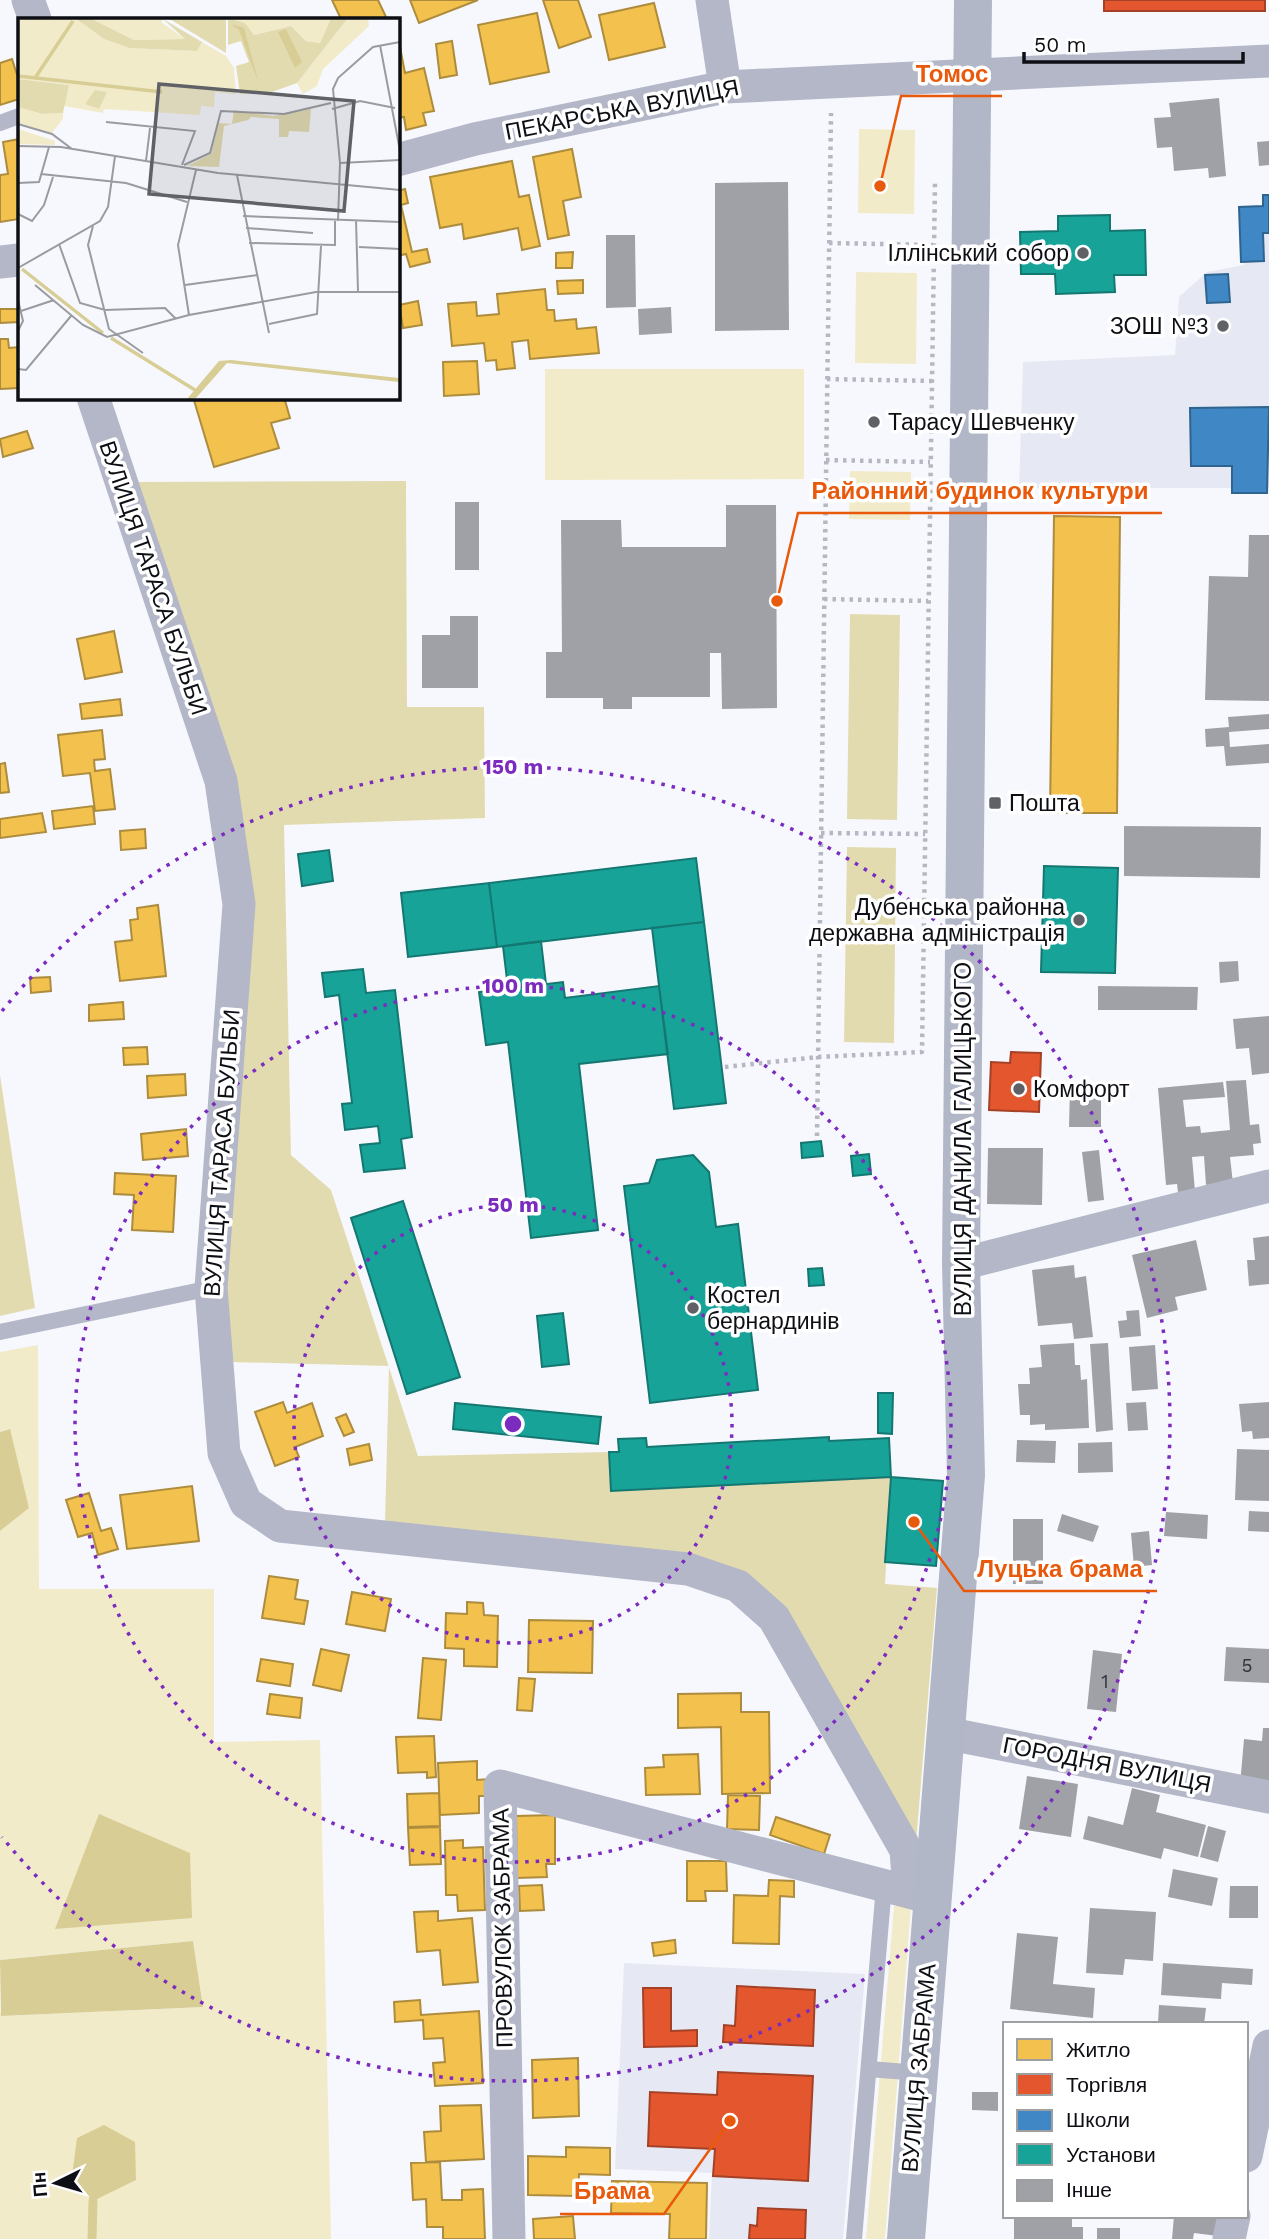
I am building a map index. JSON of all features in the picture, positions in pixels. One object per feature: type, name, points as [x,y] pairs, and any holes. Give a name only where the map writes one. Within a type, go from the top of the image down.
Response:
[{"type":"main road","name":"ВУЛИЦЯ ДАНИЛА ГАЛИЦЬКОГО","points":[[908,1892],[946,1733],[966,1475],[961,1264],[973,0]]},
{"type":"main road","name":"ВУЛИЦЯ ЗАБРАМА","points":[[906,2239],[919,2073],[908,1892]]},
{"type":"street","points":[[28,0],[35,18]]},
{"type":"street","points":[[712,0],[725,87]]},
{"type":"street","name":"ПЕКАРСЬКА ВУЛИЦЯ","points":[[399,159],[475,139],[725,87],[1269,61]]},
{"type":"street","points":[[0,262],[18,260]]},
{"type":"street","name":"ВУЛИЦЯ ТАРАСА БУЛЬБИ","points":[[94,399],[221,781],[239,904],[211,1288],[223,1453],[246,1503],[280,1526],[688,1569],[738,1586],[774,1618],[906,1850],[908,1892]]},
{"type":"street","points":[[961,1264],[1269,1186]]},
{"type":"street","name":"ГОРОДНЯ ВУЛИЦЯ","points":[[946,1733],[1269,1797]]},
{"type":"street","name":"ПРОВУЛОК ЗАБРАМА","points":[[509,2239],[500,1786],[908,1892]]},
{"type":"street","points":[[1248,2146],[1269,2046]]},
{"type":"street","points":[[1229,2239],[1234,2218]]},
{"type":"lane","points":[[0,123],[18,116]]},
{"type":"lane","points":[[0,1332],[211,1288]]},
{"type":"lane","points":[[854,2239],[869,2069],[908,1892]]},
{"type":"lane","points":[[869,2069],[919,2073]]},
{"type":"path","points":[[817,1136],[832,102]]},
{"type":"path","points":[[725,1067],[818,1057],[922,1052],[934,181]]},
{"type":"path","points":[[829,243],[933,245]]},
{"type":"path","points":[[827,379],[932,381]]},
{"type":"path","points":[[826,460],[930,462]]},
{"type":"path","points":[[824,599],[929,601]]},
{"type":"path","points":[[821,833],[925,834]]},
{"type":"shaded area","points":[[859,129],[915,130],[914,214],[858,213]]},
{"type":"shaded area","name":"ЗОШ №3","points":[[1269,217],[1269,488],[1019,488],[1023,362],[1175,355],[1179,297],[1207,272],[1244,265],[1247,218]]},
{"type":"shaded area","points":[[856,272],[917,273],[916,364],[855,363]]},
{"type":"shaded area","points":[[545,369],[804,369],[804,479],[545,480]]},
{"type":"shaded area","points":[[850,471],[911,472],[910,520],[849,519]]},
{"type":"shaded area","points":[[406,481],[407,707],[484,707],[485,818],[284,825],[291,1155],[331,1190],[389,1366],[230,1362],[224,1288],[252,903],[136,482]]},
{"type":"shaded area","points":[[850,614],[900,615],[897,820],[847,819]]},
{"type":"shaded area","points":[[847,847],[896,848],[894,1043],[844,1042]]},
{"type":"shaded area","points":[[0,1075],[35,1308],[0,1316]]},
{"type":"shaded area","points":[[38,1345],[39,1589],[214,1589],[214,1742],[320,1740],[331,2239],[0,2239],[0,2010],[2,2016],[203,2007],[193,1941],[0,1960],[0,1531],[29,1508],[9,1429],[0,1432],[0,1352]]},
{"type":"shaded area","points":[[389,1367],[418,1456],[609,1452],[611,1491],[891,1477],[885,1584],[937,1588],[916,1843],[744,1574],[385,1524]]},
{"type":"shaded area","points":[[10,1429],[29,1508],[0,1531],[0,1432]]},
{"type":"shaded area","points":[[99,1814],[190,1853],[192,1918],[55,1929]]},
{"type":"shaded area","points":[[894,1906],[911,1907],[885,2239],[866,2239]]},
{"type":"shaded area","points":[[193,1941],[203,2007],[1,2016],[0,1960]]},
{"type":"shaded area","points":[[624,1963],[865,1974],[843,2239],[709,2239],[712,2173],[615,2169]]},
{"type":"shaded area","points":[[104,2125],[135,2142],[136,2180],[93,2201],[71,2183],[77,2138]]},
{"type":"building: Житло","points":[[332,0],[378,0],[386,17],[383,18],[341,18]]},
{"type":"building: Житло","points":[[410,0],[478,0],[419,23]]},
{"type":"building: Житло","points":[[543,0],[578,0],[591,37],[559,48]]},
{"type":"building: Житло","points":[[654,3],[665,47],[609,60],[599,15]]},
{"type":"building: Житло","points":[[537,13],[549,72],[490,84],[478,25]]},
{"type":"building: Житло","points":[[452,41],[457,75],[440,78],[436,44]]},
{"type":"building: Житло","points":[[399,47],[405,73],[424,68],[434,111],[423,113],[426,125],[406,130],[404,117],[399,118]]},
{"type":"building: Житло","points":[[12,59],[18,78],[18,99],[0,105],[0,63]]},
{"type":"building: Житло","points":[[18,139],[18,219],[0,222],[0,175],[8,174],[3,142]]},
{"type":"building: Житло","points":[[572,149],[581,197],[563,201],[569,235],[548,239],[533,157]]},
{"type":"building: Житло","points":[[512,161],[519,197],[529,195],[540,246],[522,250],[518,228],[464,239],[462,224],[440,228],[430,177]]},
{"type":"building: Житло","points":[[405,189],[408,203],[401,205],[412,252],[427,249],[430,262],[410,267],[406,254],[399,256],[399,190]]},
{"type":"building: Житло","points":[[573,252],[572,268],[556,268],[556,253]]},
{"type":"building: Житло","points":[[583,280],[583,293],[558,294],[557,281]]},
{"type":"building: Житло","points":[[545,289],[547,310],[554,310],[555,321],[576,319],[577,329],[596,327],[599,353],[530,359],[528,340],[512,342],[515,368],[497,370],[496,360],[486,361],[484,343],[452,346],[448,304],[476,302],[477,316],[499,314],[497,294]]},
{"type":"building: Житло","points":[[418,301],[422,325],[403,328],[399,305]]},
{"type":"building: Житло","points":[[0,309],[18,309],[18,322],[0,323]]},
{"type":"building: Житло","points":[[0,339],[8,339],[9,348],[18,347],[18,388],[0,389]]},
{"type":"building: Житло","points":[[477,361],[479,394],[444,396],[443,362]]},
{"type":"building: Житло","points":[[194,399],[285,399],[290,418],[271,423],[279,448],[214,467]]},
{"type":"building: Житло","points":[[27,431],[33,448],[3,457],[0,439]]},
{"type":"building: Житло","points":[[1054,516],[1120,517],[1117,813],[1050,813]]},
{"type":"building: Житло","points":[[114,631],[122,672],[85,679],[77,639]]},
{"type":"building: Житло","points":[[120,699],[122,715],[82,719],[80,704]]},
{"type":"building: Житло","points":[[102,730],[105,759],[94,760],[95,771],[110,769],[115,809],[95,811],[90,773],[63,776],[58,735]]},
{"type":"building: Житло","points":[[5,763],[9,792],[0,793],[0,764]]},
{"type":"building: Житло","points":[[93,806],[95,824],[54,829],[52,811]]},
{"type":"building: Житло","points":[[42,813],[46,832],[0,838],[0,819]]},
{"type":"building: Житло","points":[[145,829],[146,848],[121,850],[120,831]]},
{"type":"building: Житло","points":[[158,905],[166,976],[120,981],[115,942],[132,940],[130,920],[138,919],[137,908]]},
{"type":"building: Житло","points":[[50,977],[51,991],[31,993],[30,978]]},
{"type":"building: Житло","points":[[123,1002],[124,1019],[89,1021],[89,1005]]},
{"type":"building: Житло","points":[[147,1047],[148,1064],[124,1065],[123,1048]]},
{"type":"building: Житло","points":[[185,1074],[186,1095],[148,1098],[147,1076]]},
{"type":"building: Житло","points":[[186,1129],[188,1156],[143,1160],[141,1134]]},
{"type":"building: Житло","points":[[115,1173],[176,1176],[173,1232],[132,1230],[134,1195],[114,1194]]},
{"type":"building: Житло","points":[[283,1402],[287,1413],[312,1403],[323,1436],[295,1447],[299,1457],[275,1466],[255,1412]]},
{"type":"building: Житло","points":[[346,1414],[354,1432],[344,1436],[336,1418]]},
{"type":"building: Житло","points":[[369,1444],[372,1460],[350,1465],[347,1449]]},
{"type":"building: Житло","points":[[192,1486],[199,1541],[127,1549],[120,1495]]},
{"type":"building: Житло","points":[[89,1493],[101,1531],[111,1528],[118,1549],[98,1555],[92,1533],[78,1537],[66,1500]]},
{"type":"building: Житло","points":[[269,1576],[298,1580],[295,1599],[308,1601],[304,1624],[262,1618]]},
{"type":"building: Житло","points":[[352,1592],[391,1599],[385,1631],[346,1624]]},
{"type":"building: Житло","points":[[467,1602],[483,1603],[484,1615],[498,1616],[497,1667],[464,1666],[464,1649],[445,1648],[446,1613],[467,1614]]},
{"type":"building: Житло","points":[[529,1620],[593,1621],[592,1673],[528,1672]]},
{"type":"building: Житло","points":[[321,1649],[349,1655],[341,1691],[313,1685]]},
{"type":"building: Житло","points":[[423,1658],[446,1660],[441,1720],[418,1718]]},
{"type":"building: Житло","points":[[261,1659],[293,1664],[290,1686],[257,1681]]},
{"type":"building: Житло","points":[[519,1678],[535,1679],[532,1711],[517,1710]]},
{"type":"building: Житло","points":[[741,1693],[741,1712],[769,1712],[770,1793],[722,1794],[721,1727],[678,1728],[678,1694]]},
{"type":"building: Житло","points":[[270,1694],[302,1698],[300,1718],[267,1714]]},
{"type":"building: Житло","points":[[434,1736],[436,1777],[427,1778],[427,1772],[398,1773],[396,1737]]},
{"type":"building: Житло","points":[[698,1754],[700,1794],[646,1795],[645,1768],[664,1767],[663,1755]]},
{"type":"building: Житло","points":[[477,1761],[477,1780],[489,1779],[490,1796],[479,1796],[479,1813],[440,1815],[438,1763]]},
{"type":"building: Житло","points":[[439,1793],[440,1826],[408,1827],[407,1794]]},
{"type":"building: Житло","points":[[728,1795],[760,1796],[759,1830],[727,1829]]},
{"type":"building: Житло","points":[[555,1815],[555,1864],[546,1864],[547,1877],[517,1878],[516,1816]]},
{"type":"building: Житло","points":[[776,1817],[830,1835],[824,1854],[770,1835]]},
{"type":"building: Житло","points":[[440,1827],[441,1864],[410,1865],[408,1828]]},
{"type":"building: Житло","points":[[463,1840],[463,1848],[483,1847],[485,1910],[458,1911],[457,1895],[446,1895],[445,1841]]},
{"type":"building: Житло","points":[[687,1861],[726,1861],[727,1891],[705,1891],[706,1901],[687,1901]]},
{"type":"building: Житло","points":[[769,1880],[794,1881],[794,1897],[780,1896],[779,1944],[733,1943],[734,1895],[768,1896]]},
{"type":"building: Житло","points":[[542,1885],[544,1910],[520,1911],[519,1886]]},
{"type":"building: Житло","points":[[438,1911],[438,1921],[472,1918],[478,1982],[443,1985],[440,1950],[417,1952],[414,1912]]},
{"type":"building: Житло","points":[[675,1940],[676,1953],[654,1956],[652,1943]]},
{"type":"building: Житло","points":[[420,2000],[421,2015],[479,2011],[483,2083],[435,2086],[433,2063],[445,2062],[443,2038],[424,2039],[423,2020],[395,2022],[394,2002]]},
{"type":"building: Житло","points":[[578,2058],[579,2116],[533,2118],[532,2060]]},
{"type":"building: Житло","points":[[481,2105],[484,2159],[426,2162],[424,2132],[441,2131],[440,2106]]},
{"type":"building: Житло","points":[[566,2147],[610,2148],[610,2175],[579,2174],[578,2196],[528,2195],[528,2156],[566,2157]]},
{"type":"building: Житло","points":[[440,2162],[442,2200],[462,2200],[462,2190],[483,2189],[485,2239],[443,2239],[443,2227],[427,2227],[426,2199],[413,2200],[411,2163]]},
{"type":"building: Житло","points":[[612,2181],[707,2183],[706,2239],[669,2239],[670,2214],[611,2213]]},
{"type":"building: Житло","points":[[573,2216],[575,2239],[534,2239],[533,2219]]},
{"type":"building: Торгівля","points":[[1104,0],[1265,0],[1265,11],[1104,11]]},
{"type":"building: Торгівля","points":[[1011,1052],[1041,1053],[1039,1112],[989,1110],[991,1062],[1010,1063]]},
{"type":"building: Торгівля","points":[[737,1986],[815,1990],[813,2046],[723,2042],[724,2025],[735,2026]]},
{"type":"building: Торгівля","points":[[643,1988],[671,1988],[671,2031],[697,2030],[697,2046],[644,2047]]},
{"type":"building: Торгівля","points":[[718,2072],[813,2076],[808,2181],[713,2176],[715,2149],[648,2146],[650,2092],[717,2095]]},
{"type":"building: Торгівля","points":[[758,2208],[806,2210],[805,2239],[749,2239],[750,2225],[757,2226]]},
{"type":"building: Школи","points":[[1263,195],[1269,195],[1269,233],[1263,233],[1264,261],[1241,262],[1239,207],[1263,206]]},
{"type":"building: Школи","points":[[1228,274],[1230,302],[1207,303],[1205,275]]},
{"type":"building: Школи","points":[[1269,407],[1267,493],[1232,493],[1232,466],[1191,466],[1190,408]]},
{"type":"building: Установи","name":"Іллінський собор","points":[[1110,215],[1110,231],[1145,230],[1146,275],[1114,275],[1115,292],[1056,294],[1055,274],[1021,274],[1020,232],[1058,231],[1058,216]]},
{"type":"building: Установи","points":[[329,850],[333,881],[302,886],[298,854]]},
{"type":"building: Установи","points":[[696,858],[704,922],[497,947],[489,883]]},
{"type":"building: Установи","name":"Дубенська районна державна адміністрація","points":[[1044,866],[1118,868],[1115,973],[1041,972]]},
{"type":"building: Установи","points":[[489,883],[497,947],[408,957],[401,893]]},
{"type":"building: Установи","points":[[704,922],[726,1103],[674,1109],[652,928]]},
{"type":"building: Установи","points":[[541,941],[546,984],[508,988],[503,946]]},
{"type":"building: Установи","points":[[363,969],[366,993],[395,990],[412,1137],[401,1139],[405,1168],[364,1172],[360,1145],[380,1143],[378,1126],[345,1130],[342,1104],[352,1103],[339,995],[325,997],[322,973]]},
{"type":"building: Установи","points":[[563,982],[565,998],[659,986],[668,1054],[579,1064],[598,1230],[531,1238],[508,1042],[486,1045],[479,992]]},
{"type":"building: Установи","points":[[821,1141],[823,1156],[802,1158],[801,1143]]},
{"type":"building: Установи","points":[[869,1154],[871,1174],[853,1176],[851,1156]]},
{"type":"building: Установи","name":"Костел бернардинів","points":[[693,1155],[709,1172],[716,1227],[738,1224],[758,1390],[650,1403],[624,1186],[649,1183],[657,1160]]},
{"type":"building: Установи","points":[[403,1201],[460,1377],[407,1394],[351,1218]]},
{"type":"building: Установи","points":[[822,1268],[824,1285],[809,1286],[808,1269]]},
{"type":"building: Установи","points":[[563,1313],[569,1364],[542,1367],[537,1316]]},
{"type":"building: Установи","points":[[878,1393],[893,1393],[892,1434],[878,1433]]},
{"type":"building: Установи","points":[[455,1403],[601,1417],[598,1444],[453,1429]]},
{"type":"building: Установи","points":[[829,1437],[829,1441],[889,1438],[891,1477],[611,1491],[609,1452],[619,1452],[618,1439],[646,1438],[647,1447]]},
{"type":"building: Установи","points":[[891,1477],[943,1481],[936,1566],[885,1562]]},
{"type":"building: Інше","points":[[1219,98],[1226,176],[1209,178],[1208,168],[1174,171],[1172,147],[1157,148],[1154,118],[1171,117],[1169,103]]},
{"type":"building: Інше","points":[[1269,141],[1269,165],[1259,166],[1257,142]]},
{"type":"building: Інше","points":[[788,182],[789,330],[715,331],[715,183]]},
{"type":"building: Інше","points":[[606,235],[635,235],[636,307],[606,308]]},
{"type":"building: Інше","points":[[671,307],[672,333],[639,335],[638,309]]},
{"type":"building: Інше","points":[[455,502],[479,502],[479,570],[455,570]]},
{"type":"building: Інше","points":[[726,505],[776,505],[777,708],[722,709],[721,653],[710,653],[710,697],[632,697],[632,709],[603,709],[603,698],[546,698],[546,652],[562,652],[561,520],[621,520],[622,547],[726,547]]},
{"type":"building: Інше","points":[[1249,535],[1269,535],[1269,701],[1205,700],[1209,576],[1248,577]]},
{"type":"building: Інше","points":[[450,616],[478,616],[478,688],[422,688],[422,635],[450,635]]},
{"type":"building: Інше","points":[[1269,714],[1269,729],[1229,732],[1230,747],[1269,744],[1269,763],[1226,766],[1224,746],[1206,747],[1205,729],[1229,727],[1228,717]]},
{"type":"building: Інше","points":[[1124,826],[1261,827],[1260,878],[1124,876]]},
{"type":"building: Інше","points":[[1238,961],[1239,981],[1220,983],[1219,962]]},
{"type":"building: Інше","points":[[1098,986],[1198,987],[1197,1010],[1098,1010]]},
{"type":"building: Інше","points":[[1269,1016],[1269,1073],[1252,1075],[1249,1048],[1236,1049],[1233,1019]]},
{"type":"building: Інше","points":[[1246,1080],[1250,1125],[1259,1124],[1261,1143],[1253,1144],[1254,1155],[1230,1157],[1233,1183],[1206,1185],[1204,1156],[1192,1157],[1195,1191],[1178,1192],[1177,1184],[1166,1185],[1158,1088],[1223,1082],[1225,1097],[1183,1100],[1186,1127],[1200,1126],[1201,1133],[1230,1130],[1226,1081]]},
{"type":"building: Інше","points":[[1070,1087],[1101,1087],[1101,1127],[1069,1127]]},
{"type":"building: Інше","points":[[988,1148],[1043,1148],[1042,1205],[987,1204]]},
{"type":"building: Інше","points":[[1099,1150],[1104,1200],[1088,1202],[1082,1152]]},
{"type":"building: Інше","points":[[1269,1236],[1269,1284],[1249,1286],[1247,1260],[1255,1260],[1253,1238]]},
{"type":"building: Інше","points":[[1196,1240],[1207,1290],[1175,1297],[1178,1310],[1147,1318],[1132,1255]]},
{"type":"building: Інше","points":[[1074,1265],[1075,1278],[1086,1276],[1093,1337],[1074,1339],[1072,1323],[1038,1326],[1032,1270]]},
{"type":"building: Інше","points":[[1139,1310],[1141,1336],[1120,1338],[1118,1321],[1127,1320],[1126,1311]]},
{"type":"building: Інше","points":[[1074,1343],[1075,1365],[1080,1365],[1081,1380],[1087,1379],[1089,1428],[1045,1430],[1045,1424],[1030,1425],[1030,1415],[1020,1415],[1018,1384],[1030,1384],[1029,1368],[1042,1367],[1040,1345]]},
{"type":"building: Інше","points":[[1108,1343],[1113,1430],[1096,1432],[1090,1344]]},
{"type":"building: Інше","points":[[1155,1345],[1158,1389],[1132,1391],[1129,1347]]},
{"type":"building: Інше","points":[[1146,1402],[1148,1430],[1128,1431],[1126,1403]]},
{"type":"building: Інше","points":[[1269,1402],[1269,1438],[1253,1439],[1252,1431],[1242,1432],[1239,1404]]},
{"type":"building: Інше","points":[[1017,1440],[1056,1441],[1055,1463],[1016,1462]]},
{"type":"building: Інше","points":[[1112,1442],[1113,1472],[1078,1473],[1078,1443]]},
{"type":"building: Інше","points":[[1237,1449],[1269,1450],[1269,1501],[1235,1500]]},
{"type":"building: Інше","points":[[1249,1511],[1269,1512],[1269,1532],[1248,1531]]},
{"type":"building: Інше","points":[[1166,1512],[1208,1515],[1207,1539],[1164,1536]]},
{"type":"building: Інше","points":[[1062,1514],[1099,1526],[1093,1542],[1057,1531]]},
{"type":"building: Інше","points":[[1013,1519],[1043,1519],[1043,1584],[1013,1584]]},
{"type":"building: Інше","points":[[1149,1531],[1152,1565],[1134,1567],[1131,1533]]},
{"type":"building: Інше","points":[[1226,1647],[1269,1649],[1269,1683],[1224,1681]]},
{"type":"building: Інше","points":[[1093,1650],[1122,1654],[1116,1712],[1087,1709]]},
{"type":"building: Інше","points":[[1263,1728],[1269,1728],[1269,1788],[1240,1785],[1244,1739],[1262,1741]]},
{"type":"building: Інше","points":[[1027,1776],[1078,1784],[1071,1837],[1019,1829]]},
{"type":"building: Інше","points":[[1132,1788],[1160,1795],[1156,1812],[1206,1825],[1198,1857],[1164,1848],[1161,1859],[1083,1839],[1088,1816],[1123,1825]]},
{"type":"building: Інше","points":[[1208,1826],[1226,1831],[1218,1862],[1200,1857]]},
{"type":"building: Інше","points":[[1173,1869],[1218,1878],[1212,1906],[1168,1897]]},
{"type":"building: Інше","points":[[1230,1886],[1258,1886],[1258,1918],[1229,1918]]},
{"type":"building: Інше","points":[[1090,1908],[1156,1912],[1153,1961],[1125,1959],[1123,1975],[1086,1973]]},
{"type":"building: Інше","points":[[1017,1933],[1058,1937],[1053,1984],[1095,1988],[1093,2018],[1010,2009]]},
{"type":"building: Інше","points":[[1163,1963],[1253,1969],[1252,1985],[1222,1983],[1221,1999],[1161,1995]]},
{"type":"building: Інше","points":[[1159,2005],[1206,2008],[1204,2022],[1158,2022]]},
{"type":"building: Інше","points":[[972,2092],[998,2092],[998,2111],[972,2110]]},
{"type":"building: Інше","points":[[1014,2218],[1072,2218],[1072,2227],[1083,2227],[1083,2239],[1014,2239]]},
{"type":"building: Інше","points":[[1174,2218],[1220,2218],[1218,2236],[1194,2233],[1193,2239],[1172,2239]]},
{"type":"building: Інше","points":[[1097,2228],[1120,2228],[1120,2239],[1097,2239]]},
{"type":"waterway","points":[[92,2239],[93,2201]]},
{"type":"place","name":"Томос","points":[[880,186]]},
{"type":"place","name":"Іллінський собор","points":[[1083,253]]},
{"type":"place","name":"ЗОШ №3","points":[[1223,326]]},
{"type":"place","name":"Тарасу Шевченку","points":[[874,422]]},
{"type":"place","name":"Районний будинок культури","points":[[777,601]]},
{"type":"place","name":"Пошта","points":[[995,803]]},
{"type":"place","name":"Дубенська районна державна адміністрація","points":[[1079,920]]},
{"type":"place","name":"Комфорт","points":[[1019,1089]]},
{"type":"place","name":"Костел бернардинів","points":[[693,1308]]},
{"type":"place","name":"Луцька брама","points":[[914,1522]]},
{"type":"place","name":"Брама","points":[[730,2121]]}]
